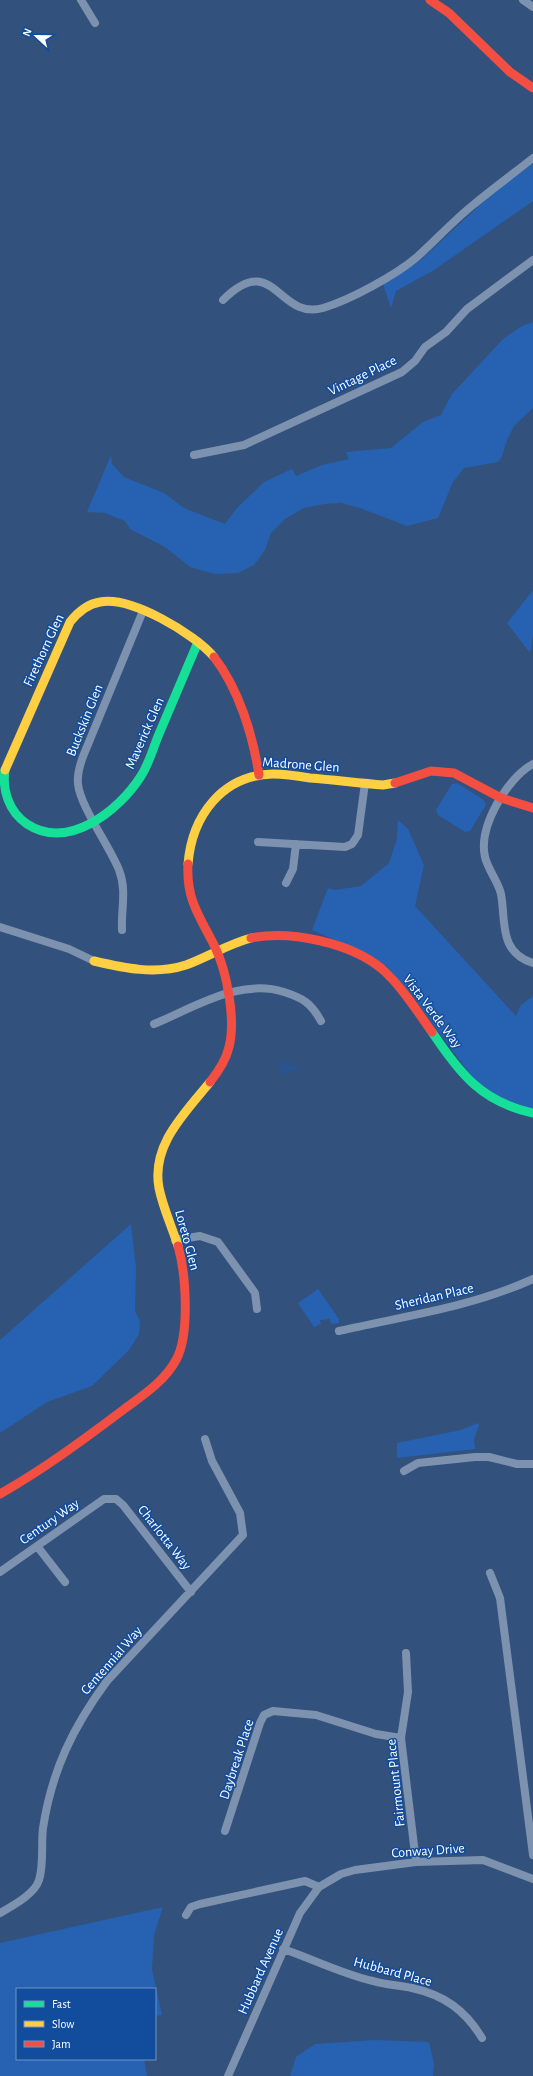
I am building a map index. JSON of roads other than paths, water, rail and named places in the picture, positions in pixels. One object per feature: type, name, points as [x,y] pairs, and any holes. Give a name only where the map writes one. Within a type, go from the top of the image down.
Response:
[{"type":"street","points":[[81,0],[95,23]]},
{"type":"street","points":[[523,0],[533,7]]},
{"type":"street","points":[[435,1],[510,72],[533,88]]},
{"type":"street","points":[[223,300],[231,292],[247,282],[255,280],[265,282],[295,305],[308,310],[323,308],[348,298],[397,271],[416,257],[472,206],[533,158]]},
{"type":"street","name":"Vintage Place","points":[[194,455],[244,445],[402,372],[415,362],[424,347],[446,332],[466,309],[533,260]]},
{"type":"street","name":"Firethorn Glen","points":[[95,821],[82,828],[61,833],[43,832],[26,824],[12,810],[4,789],[5,770],[70,622],[76,614],[88,605],[105,600],[116,601],[143,611],[188,633],[215,657],[226,675],[253,745],[259,775]]},
{"type":"street","name":"Buckskin Glen","points":[[122,930],[121,917],[124,889],[119,870],[80,794],[78,785],[80,766],[143,611]]},
{"type":"street","name":"Maverick Glen","points":[[95,821],[132,792],[142,775],[198,642]]},
{"type":"street","points":[[533,764],[525,768],[502,798],[490,817],[484,838],[485,857],[500,893],[505,935],[515,952],[526,960],[533,962]]},
{"type":"street","name":"Madrone Glen","points":[[217,951],[195,912],[191,894],[188,867],[192,838],[196,825],[206,807],[226,787],[246,777],[274,774],[383,785],[397,783],[431,771],[454,772],[502,798],[533,808]]},
{"type":"street","points":[[258,842],[345,847],[352,844],[358,835],[365,783]]},
{"type":"street","points":[[286,883],[293,869],[296,844]]},
{"type":"street","points":[[0,927],[69,949],[94,962]]},
{"type":"street","name":"Vista Verde Way","points":[[94,962],[145,971],[169,969],[185,965],[234,942],[268,936],[304,937],[316,939],[371,961],[397,984],[462,1072],[478,1089],[502,1106],[521,1112],[533,1113]]},
{"type":"street","name":"Loreto Glen","points":[[0,1494],[24,1481],[70,1449],[164,1378],[178,1358],[183,1339],[185,1306],[183,1264],[158,1178],[158,1164],[160,1152],[165,1140],[226,1058],[232,1034],[227,993],[217,951]]},
{"type":"street","points":[[154,1024],[227,993],[251,988],[279,990],[304,1000],[313,1007],[321,1021]]},
{"type":"street","points":[[175,1240],[200,1236],[218,1242],[254,1293],[257,1309]]},
{"type":"street","name":"Sheridan Place","points":[[339,1330],[473,1302],[533,1279]]},
{"type":"street","name":"Centennial Way","points":[[0,1913],[32,1891],[39,1880],[43,1829],[49,1794],[60,1760],[74,1730],[107,1681],[191,1592],[243,1534],[240,1513],[212,1461],[205,1439]]},
{"type":"street","points":[[404,1471],[418,1463],[475,1457],[489,1457],[516,1464],[533,1464]]},
{"type":"street","name":"Century Way","points":[[0,1572],[104,1499],[116,1499]]},
{"type":"street","name":"Charlotta Way","points":[[116,1499],[123,1505],[191,1592]]},
{"type":"street","points":[[37,1546],[65,1582]]},
{"type":"street","points":[[490,1573],[500,1598],[533,1855]]},
{"type":"street","name":"Fairmount Place","points":[[406,1653],[408,1692],[401,1738],[416,1862]]},
{"type":"street","name":"Daybreak Place","points":[[225,1831],[260,1723],[264,1715],[273,1712],[316,1715],[376,1734],[401,1738]]},
{"type":"street","name":"Conway Drive","points":[[321,1885],[341,1874],[355,1870],[416,1862],[483,1860],[533,1879]]},
{"type":"street","points":[[186,1915],[191,1907],[200,1904],[305,1881],[321,1885]]},
{"type":"street","name":"Hubbard Avenue","points":[[228,2076],[300,1913],[321,1885]]},
{"type":"street","name":"Hubbard Place","points":[[283,1949],[372,1981],[413,1988],[435,1995],[449,2002],[471,2020],[482,2038]]}]
